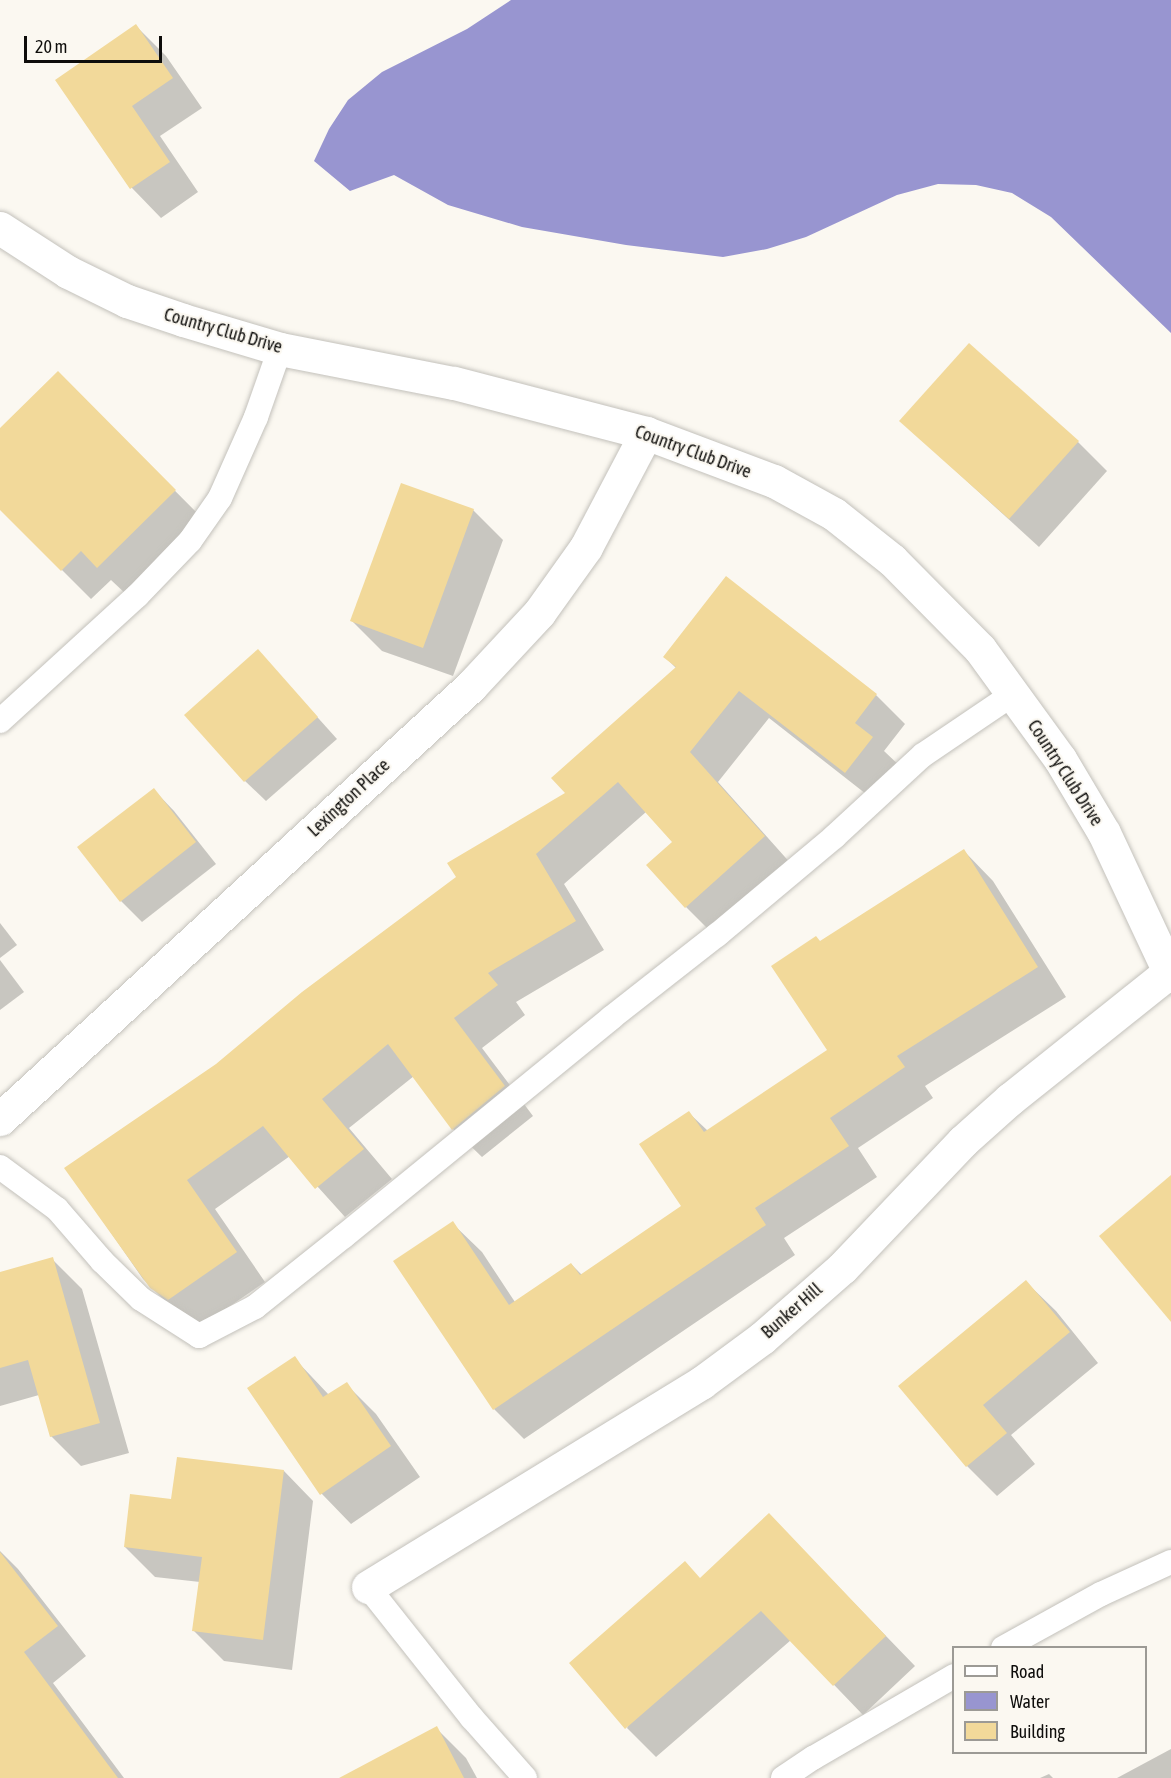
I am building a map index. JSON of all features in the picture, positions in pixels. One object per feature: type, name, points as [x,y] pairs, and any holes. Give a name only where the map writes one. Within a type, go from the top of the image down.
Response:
[{"type":"street","name":"Country Club Drive","points":[[0,228],[68,272],[127,301],[280,349],[454,382],[646,433],[774,481],[834,514],[892,560],[980,649],[1013,694],[1060,759],[1104,832],[1170,974]]},
{"type":"street","name":"Lexington Place","points":[[0,1119],[471,686],[539,613],[579,556],[646,433]]},
{"type":"street","name":"Bunker Hill","points":[[368,1587],[701,1383],[762,1338],[842,1268],[963,1141],[1010,1099],[1170,974]]},
{"type":"lane","points":[[0,721],[137,596],[190,541],[220,498],[256,417],[280,349]]},
{"type":"lane","points":[[0,1167],[57,1209],[102,1261],[141,1299],[199,1336],[255,1307],[611,1018],[717,935],[834,837],[923,755],[1013,694]]},
{"type":"lane","points":[[1006,1646],[1101,1594],[1171,1562]]},
{"type":"lane","points":[[368,1587],[472,1718],[525,1778]]},
{"type":"lane","points":[[783,1778],[952,1677]]},
{"type":"water","points":[[511,0],[1171,0],[1171,333],[1051,217],[1012,193],[976,185],[938,184],[897,195],[806,237],[767,249],[723,257],[626,245],[522,227],[448,205],[394,175],[350,191],[314,161],[329,129],[348,100],[382,72],[467,29]]},
{"type":"building","points":[[136,24],[173,78],[132,106],[170,162],[130,189],[55,80]]},
{"type":"building","points":[[969,343],[1079,441],[1009,519],[899,421]]},
{"type":"building","points":[[58,371],[176,490],[97,568],[81,551],[61,571],[0,510],[0,428]]},
{"type":"building","points":[[401,483],[474,509],[423,648],[350,621]]},
{"type":"building","points":[[726,576],[877,694],[855,723],[873,737],[845,773],[739,691],[690,752],[765,836],[685,908],[646,865],[672,842],[618,782],[536,854],[576,921],[488,973],[498,985],[454,1018],[505,1086],[452,1130],[388,1044],[322,1099],[364,1149],[315,1189],[263,1126],[187,1180],[237,1252],[168,1300],[150,1288],[64,1168],[216,1064],[302,992],[456,877],[447,863],[565,793],[551,778],[676,667],[663,657]]},
{"type":"building","points":[[258,649],[318,717],[244,782],[184,715]]},
{"type":"building","points":[[154,788],[196,842],[120,902],[77,847]]},
{"type":"building","points":[[964,849],[1038,967],[897,1056],[905,1067],[830,1118],[849,1146],[755,1208],[766,1225],[493,1410],[393,1261],[453,1221],[509,1305],[571,1263],[580,1275],[681,1206],[639,1144],[689,1111],[704,1132],[827,1050],[771,966],[816,936],[820,941]]},
{"type":"building","points":[[1171,1175],[1171,1322],[1099,1236]]},
{"type":"building","points":[[53,1257],[100,1423],[50,1437],[28,1360],[0,1368],[0,1272]]},
{"type":"building","points":[[1026,1280],[1070,1332],[983,1405],[1007,1433],[966,1467],[898,1386]]},
{"type":"building","points":[[295,1356],[323,1397],[347,1382],[391,1446],[320,1495],[247,1388]]},
{"type":"building","points":[[177,1457],[284,1470],[263,1640],[192,1631],[202,1557],[124,1547],[130,1494],[171,1499]]},
{"type":"building","points":[[769,1513],[886,1636],[833,1686],[761,1611],[625,1729],[569,1663],[685,1561],[700,1578]]},
{"type":"building","points":[[0,1552],[58,1626],[24,1652],[118,1778],[0,1778]]},
{"type":"building","points":[[437,1726],[464,1778],[339,1778]]}]
